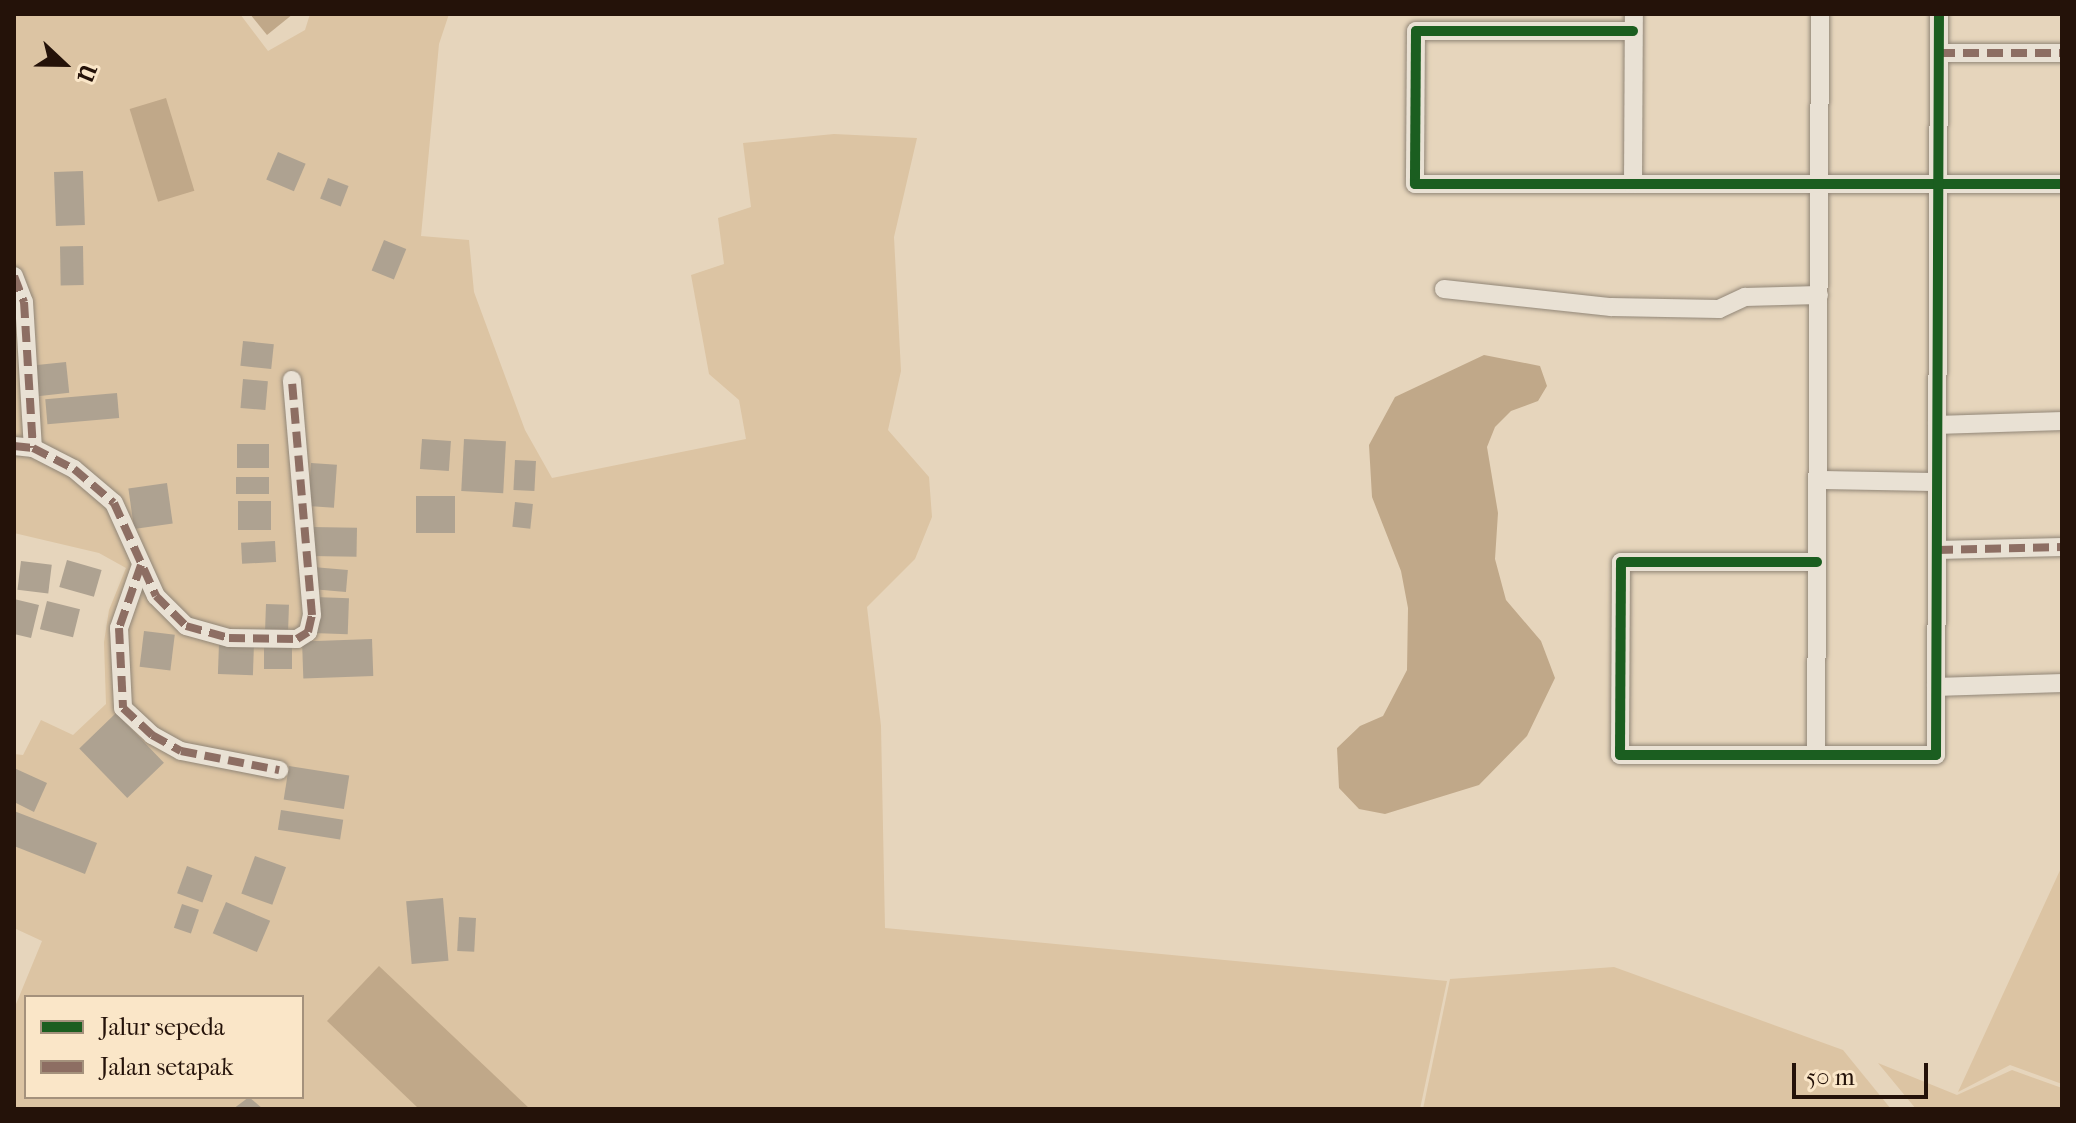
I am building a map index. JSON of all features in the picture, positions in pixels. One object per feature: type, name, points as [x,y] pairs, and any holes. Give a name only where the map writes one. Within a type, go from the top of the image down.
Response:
[{"type":"street","points":[[1816,755],[1820,14]]},
{"type":"street","points":[[1817,562],[1621,562],[1620,755],[1936,755],[1939,14]]},
{"type":"street","points":[[1633,184],[1634,23],[1416,31],[1415,184],[1633,184],[2062,184]]},
{"type":"street","points":[[1939,53],[2062,53]]},
{"type":"street","points":[[14,276],[24,302],[23,447],[87,478],[114,503],[156,596],[186,626],[229,638],[304,637],[312,615],[292,380]]},
{"type":"street","points":[[1444,289],[1611,307],[1704,309],[1719,309],[1745,297],[1819,295]]},
{"type":"street","points":[[1937,425],[2062,421]]},
{"type":"street","points":[[1818,480],[1937,482]]},
{"type":"street","points":[[1937,550],[2062,547]]},
{"type":"street","points":[[141,565],[119,628],[123,708],[152,735],[181,751],[279,770]]},
{"type":"street","points":[[1936,687],[2062,683]]},
{"type":"shaded area","points":[[14,14],[240,14],[268,51],[305,30],[310,14],[449,14],[439,44],[421,236],[469,240],[474,292],[525,430],[552,478],[746,439],[739,400],[709,374],[691,275],[724,264],[718,218],[751,207],[743,143],[834,134],[917,138],[894,237],[901,371],[888,430],[929,477],[932,517],[915,559],[867,607],[881,726],[885,928],[1447,981],[1420,1109],[14,1109],[14,1009],[42,941],[14,928],[14,754],[23,755],[41,720],[73,735],[106,704],[104,642],[109,610],[126,568],[99,553],[14,533]]},
{"type":"shaded area","points":[[250,14],[293,14],[267,35]]},
{"type":"shaded area","points":[[166,98],[194,191],[158,202],[130,109]]},
{"type":"shaded area","points":[[1484,355],[1540,366],[1547,386],[1538,401],[1511,411],[1495,427],[1487,447],[1498,513],[1495,559],[1506,600],[1541,641],[1555,678],[1527,736],[1479,785],[1385,814],[1359,809],[1339,788],[1337,748],[1360,726],[1383,716],[1407,670],[1408,608],[1401,571],[1372,497],[1369,445],[1395,397]]},
{"type":"shaded area","points":[[2062,866],[2062,1084],[2010,1065],[1958,1092]]},
{"type":"shaded area","points":[[379,966],[530,1109],[419,1109],[327,1021]]},
{"type":"shaded area","points":[[1614,967],[1843,1050],[1891,1109],[1423,1109],[1450,979]]},
{"type":"shaded area","points":[[1878,1063],[1957,1095],[2012,1070],[2062,1088],[2062,1109],[1916,1109]]},
{"type":"building","points":[[278,152],[306,164],[294,191],[266,180]]},
{"type":"building","points":[[83,171],[85,225],[56,226],[54,172]]},
{"type":"building","points":[[328,178],[349,186],[341,206],[320,199]]},
{"type":"building","points":[[384,240],[406,249],[394,280],[372,271]]},
{"type":"building","points":[[60,246],[83,246],[84,285],[61,285]]},
{"type":"building","points":[[243,341],[274,344],[271,369],[240,366]]},
{"type":"building","points":[[66,362],[69,393],[35,396],[32,366]]},
{"type":"building","points":[[243,379],[268,381],[265,410],[240,408]]},
{"type":"building","points":[[117,393],[119,418],[47,424],[45,399]]},
{"type":"building","points":[[422,439],[451,441],[449,471],[420,469]]},
{"type":"building","points":[[464,439],[506,441],[503,493],[461,491]]},
{"type":"building","points":[[237,444],[269,444],[269,468],[237,468]]},
{"type":"building","points":[[515,460],[536,461],[534,491],[513,490]]},
{"type":"building","points":[[311,463],[337,465],[334,508],[308,506]]},
{"type":"building","points":[[236,477],[269,477],[269,494],[236,494]]},
{"type":"building","points":[[167,483],[173,524],[134,529],[128,488]]},
{"type":"building","points":[[416,496],[455,496],[455,533],[416,533]]},
{"type":"building","points":[[238,501],[271,501],[271,530],[238,530]]},
{"type":"building","points":[[515,502],[533,504],[530,529],[512,527]]},
{"type":"building","points":[[311,527],[357,528],[356,557],[310,556]]},
{"type":"building","points":[[275,541],[276,562],[242,564],[241,543]]},
{"type":"building","points":[[67,560],[102,570],[94,597],[59,587]]},
{"type":"building","points":[[21,561],[52,565],[48,594],[17,590]]},
{"type":"building","points":[[313,567],[348,570],[346,592],[311,589]]},
{"type":"building","points":[[314,597],[349,598],[348,634],[313,633]]},
{"type":"building","points":[[14,599],[39,605],[31,638],[14,634]]},
{"type":"building","points":[[47,601],[80,609],[73,637],[40,629]]},
{"type":"building","points":[[266,604],[289,605],[288,631],[265,630]]},
{"type":"building","points":[[144,631],[175,635],[170,671],[140,667]]},
{"type":"building","points":[[372,639],[373,676],[303,678],[302,641]]},
{"type":"building","points":[[219,643],[254,644],[253,675],[218,674]]},
{"type":"building","points":[[264,645],[292,645],[292,669],[264,669]]},
{"type":"building","points":[[116,713],[164,763],[127,798],[79,748]]},
{"type":"building","points":[[289,766],[349,776],[344,809],[284,800]]},
{"type":"building","points":[[14,768],[47,783],[34,812],[14,802]]},
{"type":"building","points":[[281,810],[343,820],[340,840],[278,830]]},
{"type":"building","points":[[14,811],[97,843],[85,874],[14,846]]},
{"type":"building","points":[[255,856],[286,867],[272,905],[241,894]]},
{"type":"building","points":[[187,866],[212,875],[202,902],[177,893]]},
{"type":"building","points":[[443,898],[448,961],[412,964],[406,901]]},
{"type":"building","points":[[226,902],[270,921],[257,952],[213,933]]},
{"type":"building","points":[[182,904],[199,910],[191,933],[174,928]]},
{"type":"building","points":[[459,917],[476,918],[474,952],[457,951]]},
{"type":"building","points":[[251,1099],[263,1109],[233,1109]]},
{"type":"marked path","points":[[1939,53],[2062,53]]},
{"type":"marked path","points":[[14,276],[24,302],[33,448]]},
{"type":"marked path","points":[[14,446],[33,448],[74,469],[114,503],[156,596],[186,626],[229,638],[297,639],[308,632],[312,615],[292,380]]},
{"type":"marked path","points":[[1937,550],[2062,547]]},
{"type":"marked path","points":[[141,565],[119,628],[123,708],[152,735],[181,751],[279,770]]},
{"type":"cycle path","points":[[1817,562],[1621,562],[1620,755],[1936,755],[1939,14]]},
{"type":"cycle path","points":[[1633,31],[1416,31],[1415,184],[2062,184]]}]
